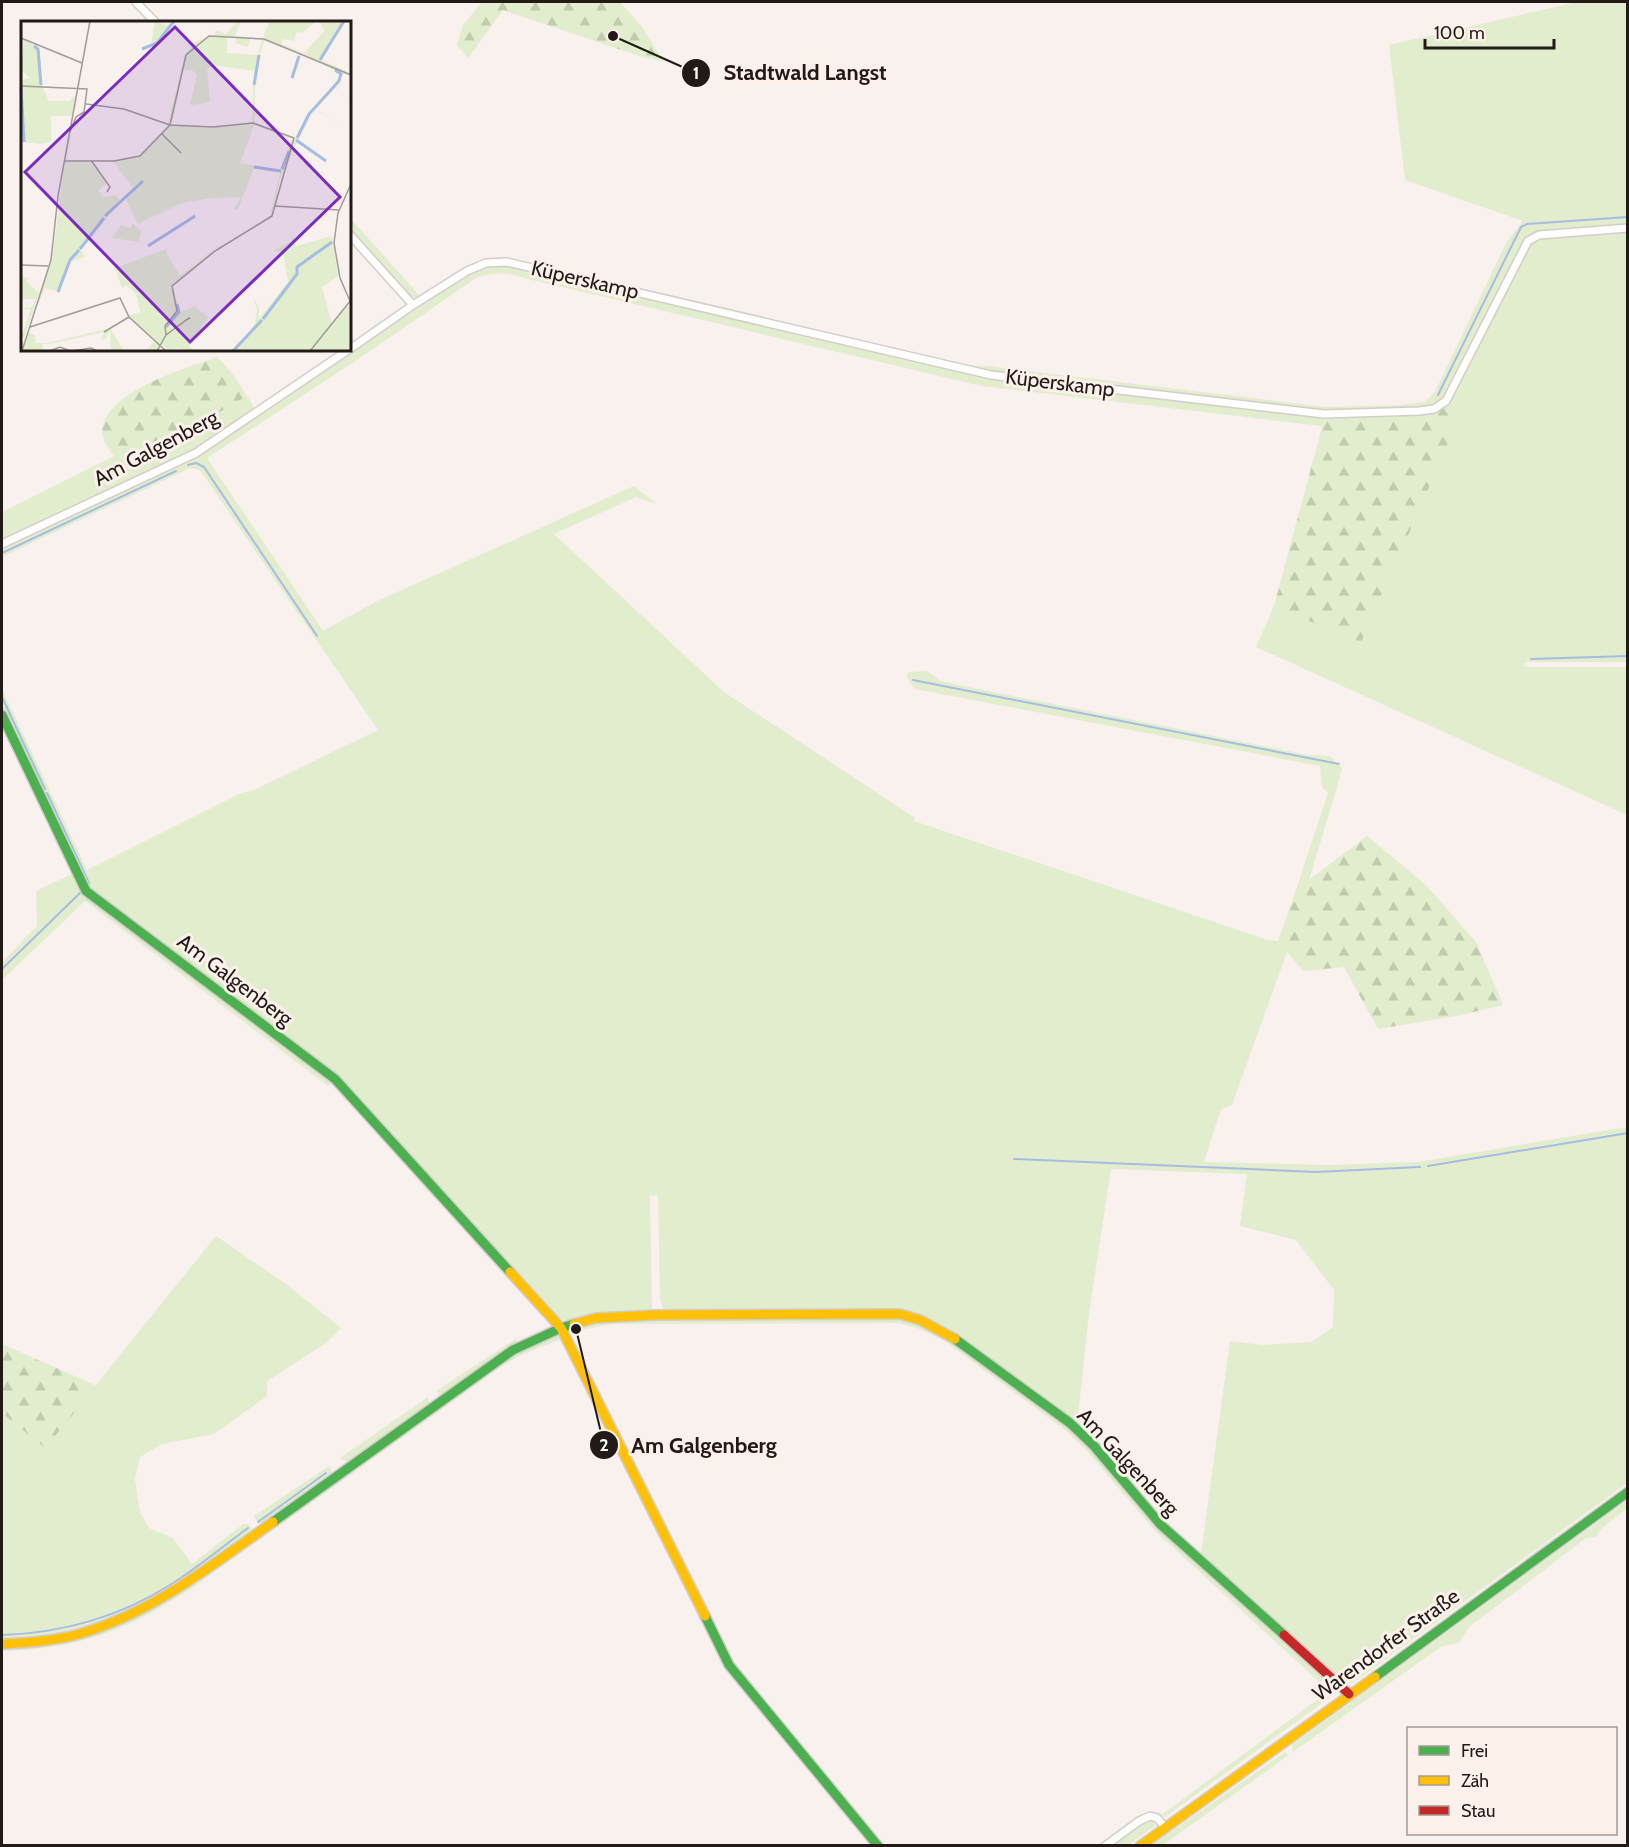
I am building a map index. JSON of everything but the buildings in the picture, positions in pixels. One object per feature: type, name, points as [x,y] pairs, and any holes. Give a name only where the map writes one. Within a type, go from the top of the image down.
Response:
[{"type":"street","points":[[136,2],[154,21]]},
{"type":"street","name":"Küperskamp","points":[[413,305],[467,271],[486,263],[507,262],[991,375],[1324,414],[1419,411],[1434,409],[1446,401],[1528,242],[1539,235],[1628,228]]},
{"type":"street","points":[[351,236],[413,305]]},
{"type":"street","name":"Am Galgenberg","points":[[351,348],[413,305]]},
{"type":"street","name":"Am Galgenberg","points":[[2,544],[196,453],[346,351]]},
{"type":"street","name":"Am Galgenberg","points":[[2,715],[86,891],[335,1079],[561,1328],[729,1665],[878,1845]]},
{"type":"street","name":"Am Galgenberg","points":[[2,1644],[63,1638],[118,1622],[146,1608],[188,1582],[513,1350],[561,1328],[596,1318],[656,1315],[900,1314],[920,1320],[950,1336],[1070,1423],[1094,1446],[1161,1525],[1349,1694]]},
{"type":"street","name":"Warendorfer Straße","points":[[1140,1845],[1575,1533],[1628,1492]]},
{"type":"street","points":[[1105,1845],[1150,1816],[1157,1818],[1165,1827]]},
{"type":"green space","points":[[482,2],[620,2],[643,28],[663,61],[645,58],[503,10],[468,58],[457,45],[463,25]]},
{"type":"green space","points":[[1577,2],[1627,2],[1627,226],[1529,237],[1444,399],[1431,407],[1324,412],[990,373],[959,365],[987,366],[1325,407],[1425,402],[1435,392],[1507,241],[1523,221],[1405,180],[1389,45]]},
{"type":"green space","points":[[351,219],[420,296],[414,297],[407,294],[351,234]]},
{"type":"green space","points":[[1627,230],[1627,662],[1525,662],[1524,667],[1627,667],[1627,815],[1256,647],[1274,606],[1361,643],[1463,410],[1448,403],[1531,243],[1536,239]]},
{"type":"green space","points":[[505,265],[990,378],[1325,416],[1322,426],[982,386],[514,275],[496,274],[476,278],[360,358],[207,458],[323,631],[375,602],[634,486],[656,504],[636,497],[554,534],[724,692],[915,818],[914,821],[1268,940],[1278,941],[1287,952],[1232,1105],[1221,1109],[1204,1162],[1329,1165],[1418,1162],[1627,1127],[1627,1483],[1353,1683],[1343,1683],[1204,1562],[1201,1554],[1230,1341],[1262,1345],[1312,1342],[1333,1327],[1334,1290],[1296,1240],[1240,1226],[1247,1174],[1111,1169],[1089,1313],[1077,1426],[992,1360],[951,1332],[920,1317],[668,1313],[663,1308],[660,1299],[658,1195],[650,1196],[652,1308],[648,1312],[570,1323],[553,1315],[336,1078],[90,891],[2,707],[2,689],[87,870],[239,794],[254,790],[378,730],[200,470],[190,468],[2,557],[2,548],[203,452],[414,307],[475,270]]},
{"type":"green space","points":[[217,357],[232,373],[247,396],[201,423],[164,456],[138,461],[114,456],[105,442],[102,430],[109,413],[120,402],[151,382]]},
{"type":"green space","points":[[247,396],[256,410],[194,450],[2,541],[2,512],[114,456],[138,461],[164,456],[201,423]]},
{"type":"green space","points":[[1448,403],[1463,410],[1361,643],[1274,606],[1325,416],[1418,414]]},
{"type":"green space","points":[[927,671],[940,681],[1308,755],[1330,756],[1342,768],[1309,880],[1296,890],[1328,793],[1322,787],[1320,766],[915,689],[906,674]]},
{"type":"green space","points":[[1367,836],[1426,885],[1476,942],[1503,1005],[1457,1016],[1378,1029],[1344,967],[1303,971],[1278,941],[1296,890]]},
{"type":"green space","points":[[72,874],[79,887],[93,900],[333,1082],[328,1086],[85,901],[2,980],[2,962],[37,926],[36,891]]},
{"type":"green space","points":[[216,1236],[286,1284],[341,1328],[326,1343],[267,1381],[267,1396],[214,1434],[162,1444],[140,1457],[135,1479],[140,1512],[149,1528],[173,1538],[192,1564],[243,1524],[248,1524],[254,1532],[173,1590],[126,1614],[57,1635],[2,1641],[2,1413],[45,1448]]},
{"type":"green space","points":[[899,1317],[920,1323],[949,1337],[1068,1425],[1092,1448],[1123,1484],[1334,1685],[1336,1693],[1165,1817],[1160,1816],[1329,1691],[1154,1530],[1088,1452],[1065,1430],[946,1342],[920,1329],[898,1323],[611,1324],[577,1331],[571,1339],[571,1334],[577,1326],[610,1319]]},
{"type":"green space","points":[[555,1335],[566,1342],[560,1339],[517,1357],[502,1366],[195,1586],[149,1614],[103,1634],[80,1641],[56,1646],[2,1651],[2,1645],[35,1644],[147,1610],[514,1352]]},
{"type":"green space","points":[[517,1338],[514,1346],[443,1396],[436,1391]]},
{"type":"green space","points":[[2,1344],[97,1386],[45,1448],[2,1413]]},
{"type":"green space","points":[[428,1397],[430,1403],[428,1406],[348,1462],[340,1458]]},
{"type":"green space","points":[[329,1466],[333,1473],[264,1524],[259,1523],[254,1516]]},
{"type":"green space","points":[[1627,1501],[1627,1508],[1601,1529],[1596,1537],[1586,1538],[1469,1627],[1459,1643],[1442,1646],[1293,1752],[1292,1745]]},
{"type":"green space","points":[[1285,1752],[1289,1755],[1163,1845],[1152,1845]]},
{"type":"green space","points":[[1150,1820],[1155,1826],[1128,1845],[1108,1846],[1140,1822]]},
{"type":"waterway","points":[[1438,395],[1521,227],[1527,224],[1628,217]]},
{"type":"waterway","points":[[188,465],[196,463],[204,467],[317,636]]},
{"type":"waterway","points":[[2,553],[176,471]]},
{"type":"waterway","points":[[1531,659],[1628,656]]},
{"type":"waterway","points":[[913,680],[1339,764]]},
{"type":"waterway","points":[[2,697],[45,789]]},
{"type":"waterway","points":[[47,793],[89,883]]},
{"type":"waterway","points":[[2,969],[80,893]]},
{"type":"waterway","points":[[1428,1166],[1628,1133]]},
{"type":"waterway","points":[[1014,1159],[1316,1172],[1420,1167]]},
{"type":"waterway","points":[[258,1522],[326,1473]]},
{"type":"waterway","points":[[2,1635],[68,1627],[131,1606],[200,1565],[248,1528]]},
{"type":"traffic: fast","points":[[2,715],[86,891],[335,1079],[510,1272]]},
{"type":"traffic: fast","points":[[273,1522],[513,1350],[574,1324]]},
{"type":"traffic: fast","points":[[955,1339],[1070,1423],[1094,1446],[1161,1525],[1284,1635]]},
{"type":"traffic: fast","points":[[1375,1677],[1628,1492]]},
{"type":"traffic: fast","points":[[705,1616],[729,1665],[878,1846]]},
{"type":"traffic: slow","points":[[510,1272],[561,1328],[705,1616]]},
{"type":"traffic: slow","points":[[574,1324],[596,1318],[656,1315],[900,1314],[920,1320],[955,1339]]},
{"type":"traffic: slow","points":[[2,1644],[41,1641],[79,1634],[132,1614],[204,1571],[273,1522]]},
{"type":"traffic: slow","points":[[1140,1846],[1375,1677]]},
{"type":"traffic: jam","points":[[1284,1635],[1349,1694]]},
{"type":"place","name":"Stadtwald Langst","points":[[613,36]]},
{"type":"place","name":"Am Galgenberg","points":[[576,1329]]}]
